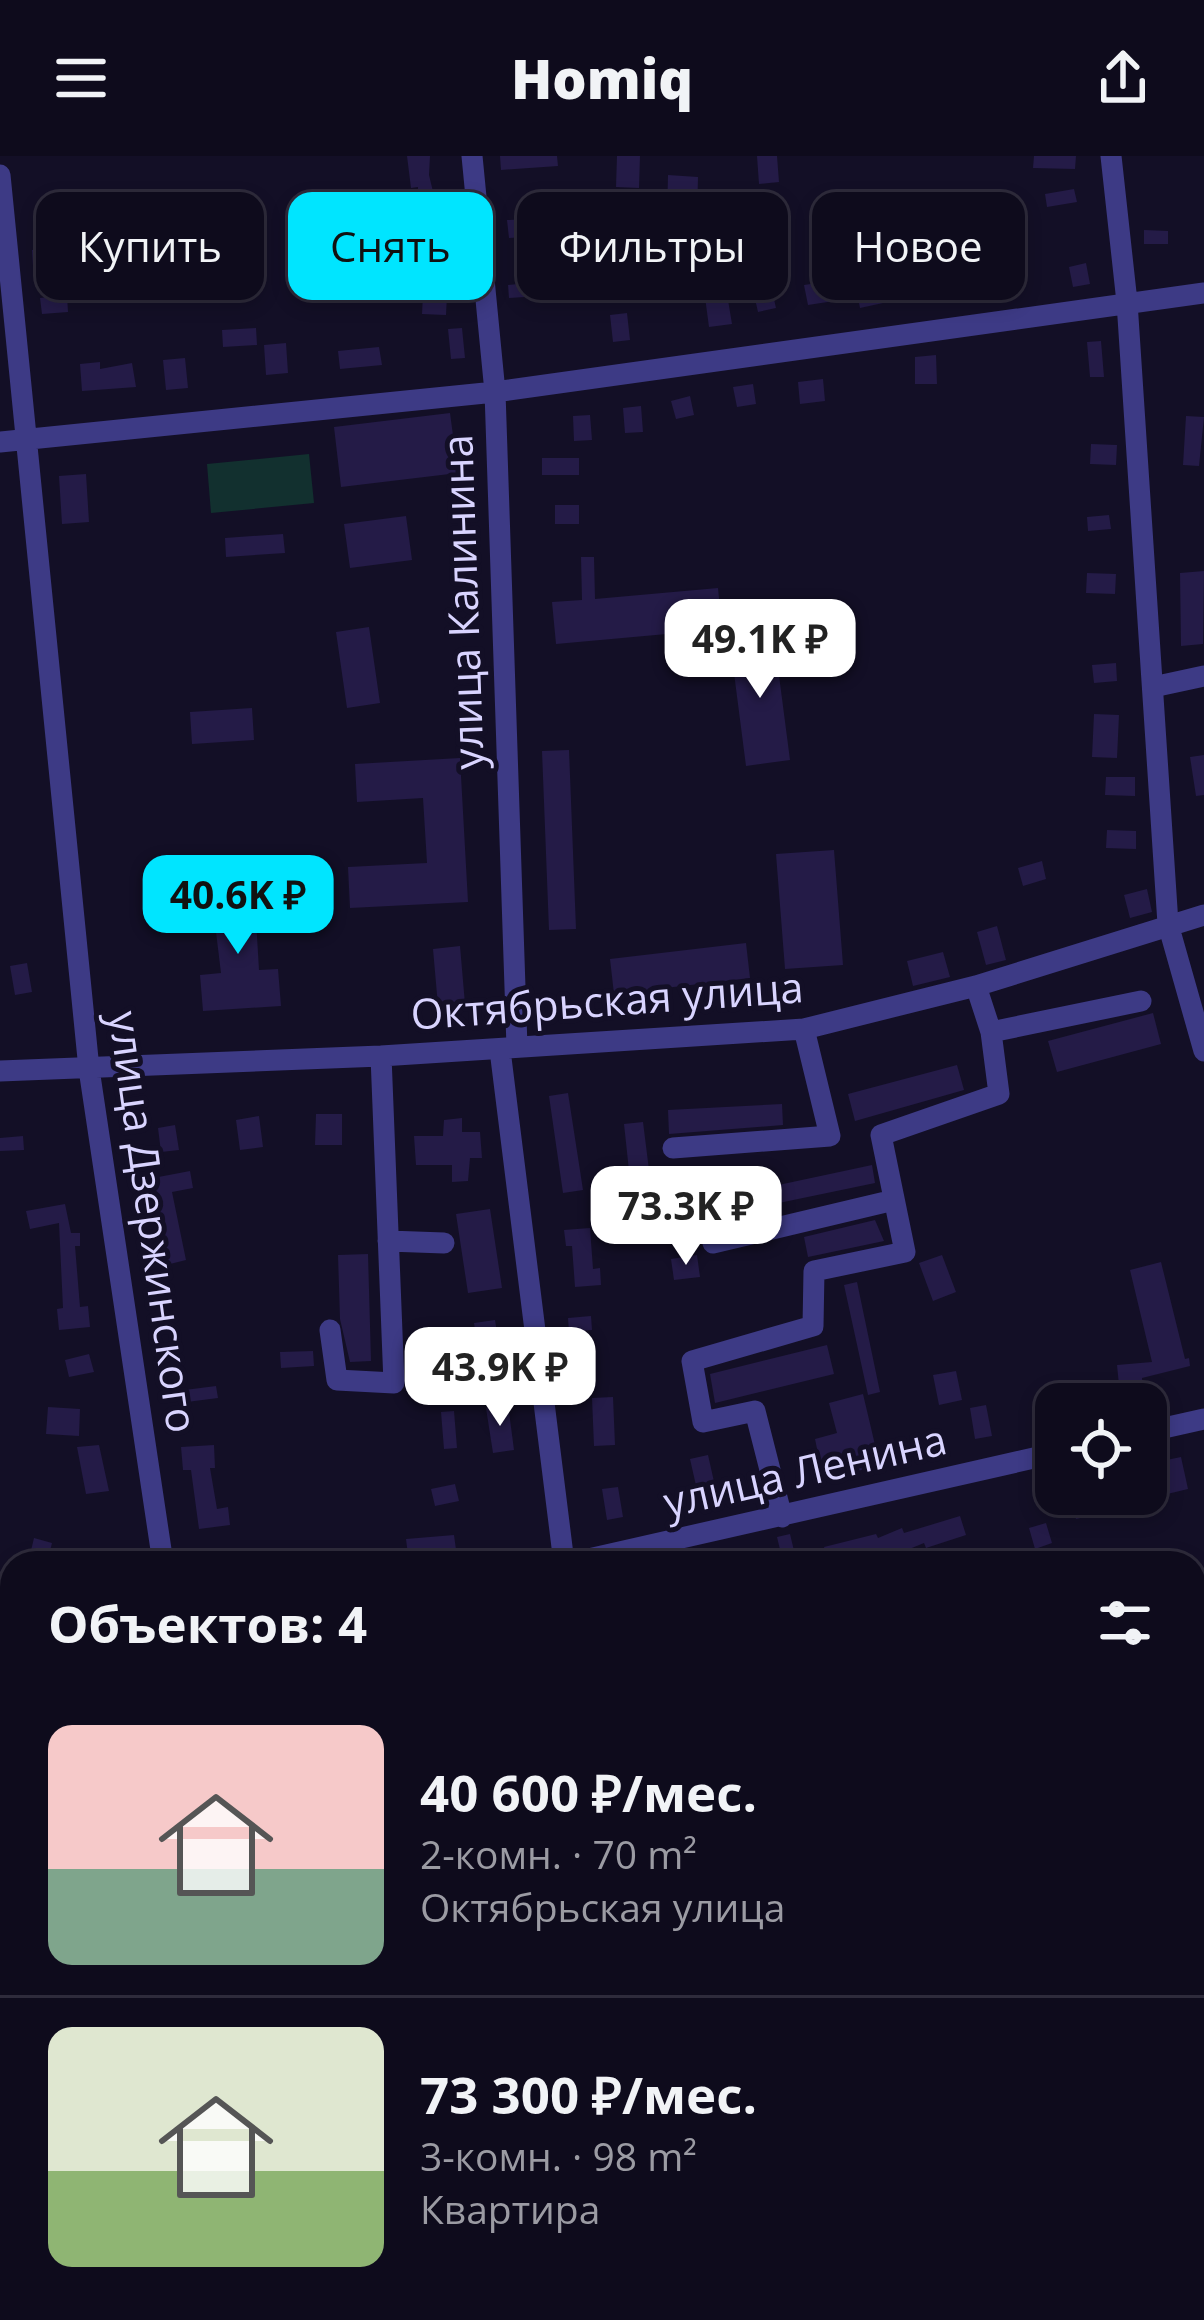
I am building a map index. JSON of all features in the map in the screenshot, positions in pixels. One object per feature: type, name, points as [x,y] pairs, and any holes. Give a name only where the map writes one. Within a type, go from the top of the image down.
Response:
[{"type":"street","name":"улица Калинина","points":[[472,156],[496,392],[508,1048],[566,1551]]},
{"type":"street","points":[[1111,156],[1127,302],[1168,924],[1204,1051]]},
{"type":"street","name":"улица Дзержинского","points":[[0,175],[89,1069],[161,1551]]},
{"type":"street","points":[[0,442],[496,392],[1204,293]]},
{"type":"street","points":[[1153,686],[1204,676]]},
{"type":"street","name":"Октябрьская улица","points":[[0,1071],[381,1056],[804,1029],[976,986],[1204,915]]},
{"type":"street","points":[[782,1517],[755,1411],[703,1422],[692,1361],[813,1326],[814,1271],[905,1252],[881,1135],[999,1094],[991,1032],[976,986]]},
{"type":"street","points":[[991,1032],[1141,1001]]},
{"type":"street","points":[[673,1148],[830,1136],[804,1029]]},
{"type":"street","points":[[330,1330],[337,1380],[394,1383],[381,1056]]},
{"type":"street","points":[[713,1243],[895,1200]]},
{"type":"street","points":[[388,1241],[444,1243]]},
{"type":"street","points":[[1167,1427],[1204,1419]]},
{"type":"street","name":"улица Ленина","points":[[623,1551],[1035,1459]]},
{"type":"green space","points":[[309,454],[314,503],[211,513],[207,464]]},
{"type":"building","points":[[407,156],[430,156],[433,192],[411,188]]},
{"type":"building","points":[[500,156],[557,156],[558,166],[501,170]]},
{"type":"building","points":[[617,156],[640,156],[639,188],[616,187]]},
{"type":"building","points":[[757,156],[777,156],[779,182],[759,184]]},
{"type":"building","points":[[1034,156],[1076,156],[1075,169],[1033,168]]},
{"type":"building","points":[[668,175],[698,177],[698,192],[668,192]]},
{"type":"building","points":[[1074,189],[1077,202],[1047,207],[1045,194]]},
{"type":"building","points":[[507,220],[517,220],[517,238],[509,238]]},
{"type":"building","points":[[1144,230],[1168,231],[1168,244],[1144,244]]},
{"type":"building","points":[[1086,263],[1090,284],[1073,287],[1069,267]]},
{"type":"building","points":[[517,284],[517,298],[509,298],[508,285]]},
{"type":"building","points":[[812,284],[812,300],[834,301],[808,305],[804,285]]},
{"type":"building","points":[[40,300],[67,300],[68,312],[42,314]]},
{"type":"building","points":[[423,300],[447,300],[446,315],[422,314]]},
{"type":"building","points":[[705,300],[728,300],[732,324],[709,327]]},
{"type":"building","points":[[755,300],[774,300],[776,308],[758,312]]},
{"type":"building","points":[[858,300],[882,300],[883,303],[860,308]]},
{"type":"building","points":[[627,313],[630,340],[613,342],[610,315]]},
{"type":"building","points":[[256,328],[257,345],[223,347],[222,330]]},
{"type":"building","points":[[462,328],[465,358],[451,359],[448,329]]},
{"type":"building","points":[[1101,341],[1104,377],[1090,377],[1087,342]]},
{"type":"building","points":[[286,343],[288,373],[266,375],[264,345]]},
{"type":"building","points":[[379,347],[382,365],[340,369],[338,351]]},
{"type":"building","points":[[936,355],[937,384],[915,384],[915,357]]},
{"type":"building","points":[[185,358],[188,388],[166,390],[163,360]]},
{"type":"building","points":[[100,362],[100,369],[132,363],[136,387],[82,391],[80,364]]},
{"type":"building","points":[[823,379],[825,401],[800,404],[798,382]]},
{"type":"building","points":[[753,384],[756,404],[737,407],[733,387]]},
{"type":"building","points":[[690,396],[694,415],[676,419],[671,401]]},
{"type":"building","points":[[641,406],[643,432],[625,433],[623,408]]},
{"type":"building","points":[[450,413],[458,473],[341,487],[334,427]]},
{"type":"building","points":[[590,415],[592,440],[574,441],[573,416]]},
{"type":"building","points":[[1186,416],[1204,417],[1199,466],[1183,465]]},
{"type":"building","points":[[1091,444],[1117,445],[1116,465],[1090,464]]},
{"type":"building","points":[[542,458],[579,458],[579,475],[542,475]]},
{"type":"building","points":[[86,474],[89,522],[62,524],[59,476]]},
{"type":"building","points":[[555,505],[579,505],[579,524],[555,524]]},
{"type":"building","points":[[1109,515],[1111,529],[1088,531],[1087,517]]},
{"type":"building","points":[[406,516],[412,560],[350,568],[344,524]]},
{"type":"building","points":[[283,534],[285,553],[226,557],[225,538]]},
{"type":"building","points":[[581,557],[594,557],[595,599],[718,588],[722,629],[556,644],[552,602],[582,600]]},
{"type":"building","points":[[1204,571],[1203,644],[1181,646],[1180,573]]},
{"type":"building","points":[[1087,573],[1116,574],[1115,594],[1086,593]]},
{"type":"building","points":[[369,627],[380,703],[347,708],[336,632]]},
{"type":"building","points":[[774,637],[790,760],[746,766],[730,642]]},
{"type":"building","points":[[1116,663],[1117,681],[1094,683],[1092,665]]},
{"type":"building","points":[[252,708],[254,740],[192,744],[190,712]]},
{"type":"building","points":[[1094,714],[1119,715],[1117,758],[1092,757]]},
{"type":"building","points":[[569,750],[576,929],[549,930],[542,751]]},
{"type":"building","points":[[1204,755],[1204,795],[1196,796],[1190,757]]},
{"type":"building","points":[[460,758],[468,902],[350,908],[348,867],[427,863],[423,798],[357,802],[355,764]]},
{"type":"building","points":[[1106,777],[1135,777],[1135,796],[1105,795]]},
{"type":"building","points":[[1107,830],[1136,831],[1136,849],[1106,848]]},
{"type":"building","points":[[834,850],[843,965],[785,969],[776,854]]},
{"type":"building","points":[[1042,861],[1046,879],[1023,886],[1018,868]]},
{"type":"building","points":[[254,886],[259,970],[278,969],[281,1006],[203,1011],[200,975],[221,973],[211,891]]},
{"type":"building","points":[[1147,889],[1152,912],[1130,918],[1124,895]]},
{"type":"building","points":[[997,926],[1006,960],[986,965],[977,932]]},
{"type":"building","points":[[746,943],[750,978],[614,994],[610,959]]},
{"type":"building","points":[[460,946],[465,1004],[438,1006],[433,949]]},
{"type":"building","points":[[943,952],[950,977],[913,986],[907,961]]},
{"type":"building","points":[[27,963],[32,992],[15,995],[10,966]]},
{"type":"building","points":[[1153,1013],[1161,1044],[1057,1072],[1048,1041]]},
{"type":"building","points":[[957,1065],[964,1090],[855,1121],[848,1094]]},
{"type":"building","points":[[568,1093],[583,1190],[563,1193],[549,1096]]},
{"type":"building","points":[[782,1104],[783,1125],[669,1134],[668,1110]]},
{"type":"building","points":[[316,1114],[342,1114],[342,1145],[315,1145]]},
{"type":"building","points":[[259,1116],[263,1147],[240,1150],[236,1120]]},
{"type":"building","points":[[462,1118],[462,1132],[480,1132],[482,1158],[470,1158],[468,1181],[452,1182],[452,1165],[416,1165],[414,1136],[443,1136],[444,1120]]},
{"type":"building","points":[[643,1122],[650,1178],[630,1180],[624,1124]]},
{"type":"building","points":[[175,1125],[179,1150],[161,1152],[158,1128]]},
{"type":"building","points":[[23,1136],[24,1150],[0,1151],[0,1138]]},
{"type":"building","points":[[872,1165],[875,1183],[698,1220],[694,1203]]},
{"type":"building","points":[[190,1171],[193,1188],[172,1192],[186,1260],[162,1266],[148,1179]]},
{"type":"building","points":[[65,1204],[71,1233],[80,1233],[80,1246],[75,1246],[80,1307],[88,1306],[90,1327],[59,1330],[57,1309],[63,1308],[59,1223],[30,1229],[26,1211]]},
{"type":"building","points":[[490,1209],[502,1288],[468,1293],[456,1214]]},
{"type":"building","points":[[875,1220],[884,1241],[808,1257],[804,1237]]},
{"type":"building","points":[[590,1228],[593,1269],[600,1268],[601,1285],[575,1287],[572,1246],[566,1246],[564,1230]]},
{"type":"building","points":[[368,1254],[371,1361],[350,1362],[340,1319],[338,1255]]},
{"type":"building","points":[[697,1255],[700,1277],[674,1280],[671,1259]]},
{"type":"building","points":[[942,1255],[956,1292],[933,1301],[919,1263]]},
{"type":"building","points":[[1161,1262],[1190,1366],[1142,1378],[1142,1383],[1119,1383],[1117,1365],[1152,1362],[1130,1270]]},
{"type":"building","points":[[857,1282],[880,1392],[868,1395],[844,1285]]},
{"type":"building","points":[[591,1316],[592,1330],[569,1332],[568,1318]]},
{"type":"building","points":[[495,1320],[502,1364],[481,1368],[474,1323]]},
{"type":"building","points":[[827,1345],[834,1374],[715,1403],[710,1374]]},
{"type":"building","points":[[313,1351],[314,1366],[281,1368],[280,1352]]},
{"type":"building","points":[[89,1354],[94,1372],[69,1377],[65,1360]]},
{"type":"building","points":[[956,1371],[962,1400],[939,1405],[933,1375]]},
{"type":"building","points":[[216,1386],[218,1398],[179,1403],[177,1391]]},
{"type":"building","points":[[863,1394],[880,1466],[857,1471],[854,1459],[821,1468],[815,1439],[837,1433],[829,1403]]},
{"type":"building","points":[[613,1397],[615,1445],[594,1446],[592,1398]]},
{"type":"building","points":[[508,1404],[514,1450],[493,1453],[486,1408]]},
{"type":"building","points":[[986,1405],[992,1436],[975,1439],[970,1408]]},
{"type":"building","points":[[48,1407],[80,1409],[79,1436],[46,1434]]},
{"type":"building","points":[[454,1411],[457,1448],[444,1449],[441,1412]]},
{"type":"building","points":[[99,1445],[109,1491],[86,1494],[77,1447]]},
{"type":"building","points":[[214,1445],[215,1468],[210,1468],[217,1509],[228,1507],[230,1525],[199,1529],[191,1470],[183,1470],[181,1447]]},
{"type":"building","points":[[708,1455],[715,1486],[697,1490],[690,1459]]},
{"type":"building","points":[[1181,1457],[1188,1489],[1167,1494],[1167,1460]]},
{"type":"building","points":[[455,1484],[459,1501],[435,1506],[431,1489]]},
{"type":"building","points":[[618,1487],[623,1517],[607,1520],[602,1489]]},
{"type":"building","points":[[960,1516],[966,1535],[904,1551],[825,1551],[824,1547],[876,1534],[878,1538],[902,1528],[904,1533]]},
{"type":"building","points":[[1046,1523],[1052,1543],[1035,1549],[1029,1528]]},
{"type":"building","points":[[790,1534],[794,1551],[780,1551],[777,1537]]},
{"type":"building","points":[[454,1535],[456,1551],[408,1551],[406,1539]]},
{"type":"building","points":[[34,1538],[52,1543],[50,1551],[31,1551]]}]
